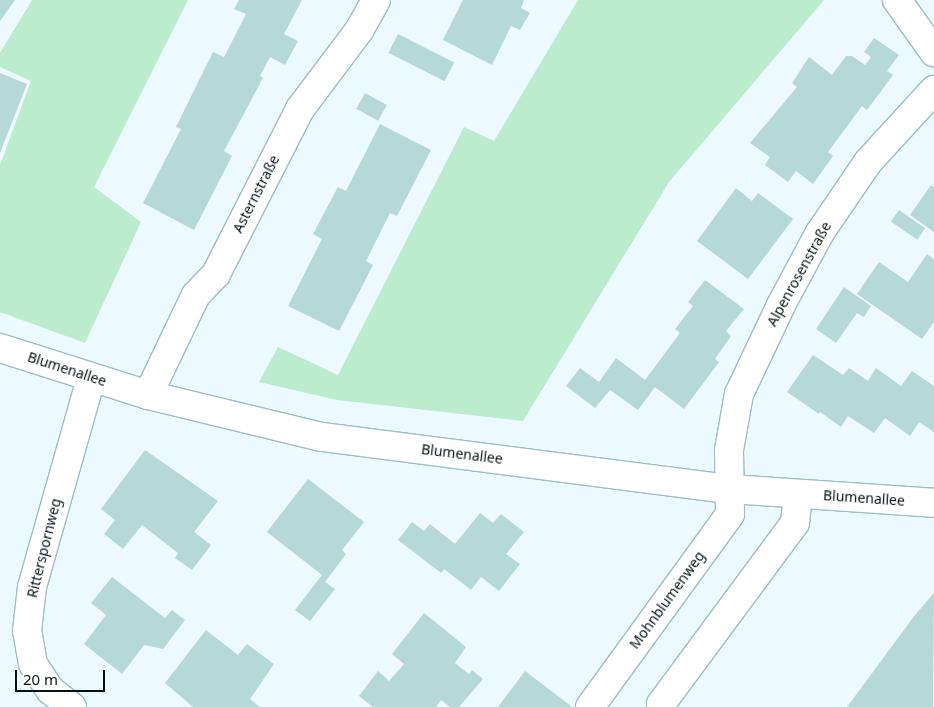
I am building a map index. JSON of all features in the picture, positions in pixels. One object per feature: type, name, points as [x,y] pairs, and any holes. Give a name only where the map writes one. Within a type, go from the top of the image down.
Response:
[{"type":"street","name":"Asternstraße","points":[[148,394],[196,295],[216,274],[300,109],[360,28],[376,0]]},
{"type":"street","points":[[897,0],[934,52]]},
{"type":"street","name":"Alpenrosenstraße","points":[[730,489],[729,450],[739,394],[781,305],[819,234],[868,162],[934,90]]},
{"type":"street","name":"Blumenallee","points":[[0,348],[91,378],[148,394],[322,437],[730,489],[934,503]]},
{"type":"street","name":"Ritterspornweg","points":[[72,707],[50,690],[33,664],[27,631],[32,587],[91,378]]},
{"type":"street","name":"Mohnblumenweg","points":[[590,707],[730,514],[730,489]]},
{"type":"street","points":[[662,707],[661,704],[796,522],[798,494]]},
{"type":"green space","points":[[32,0],[188,0],[94,187],[141,222],[85,343],[0,312],[0,165],[31,81],[0,67],[0,53]]},
{"type":"green space","points":[[578,0],[824,0],[669,182],[523,421],[337,400],[259,382],[278,347],[338,375],[464,127],[494,141]]},
{"type":"building","points":[[0,0],[15,0],[0,21]]},
{"type":"building","points":[[239,0],[302,0],[284,34],[298,41],[285,65],[270,57],[260,76],[263,78],[224,151],[232,156],[194,230],[143,203],[181,129],[176,127],[213,52],[224,57],[246,14],[234,9]]},
{"type":"building","points":[[463,0],[524,0],[521,8],[530,13],[520,30],[511,26],[492,65],[443,40]]},
{"type":"building","points":[[398,34],[454,63],[445,81],[388,53]]},
{"type":"building","points":[[874,38],[899,55],[887,71],[893,75],[867,110],[862,106],[828,152],[833,156],[813,184],[796,171],[788,182],[765,165],[770,157],[750,143],[797,87],[792,83],[809,57],[832,75],[846,56],[852,56],[865,65],[871,57],[864,52]]},
{"type":"building","points":[[0,73],[27,84],[0,153]]},
{"type":"building","points":[[365,93],[387,105],[378,121],[356,109]]},
{"type":"building","points":[[380,124],[431,150],[397,216],[390,213],[366,261],[373,265],[339,331],[288,306],[322,239],[313,234],[338,187],[346,191]]},
{"type":"building","points":[[931,185],[934,187],[934,232],[910,215]]},
{"type":"building","points":[[736,188],[752,201],[758,193],[793,219],[748,279],[697,241]]},
{"type":"building","points":[[899,210],[925,228],[917,240],[891,221]]},
{"type":"building","points":[[927,254],[934,259],[934,322],[922,339],[857,294],[879,262],[908,282]]},
{"type":"building","points":[[705,280],[744,309],[726,331],[731,336],[715,359],[719,362],[684,409],[655,387],[638,410],[610,390],[595,408],[566,386],[580,368],[599,382],[616,358],[645,380],[680,333],[675,329],[693,306],[688,302]]},
{"type":"building","points":[[844,287],[871,306],[864,317],[857,313],[836,343],[816,329]]},
{"type":"building","points":[[813,355],[843,375],[849,368],[868,381],[876,368],[901,386],[912,371],[934,386],[934,432],[919,422],[910,436],[885,418],[874,433],[848,416],[841,427],[820,412],[819,414],[787,392]]},
{"type":"building","points":[[145,450],[218,501],[194,532],[211,545],[192,570],[175,558],[178,553],[142,525],[123,549],[104,534],[115,520],[101,509]]},
{"type":"building","points":[[308,479],[364,522],[342,550],[346,554],[325,582],[335,589],[310,621],[295,610],[322,575],[267,532]]},
{"type":"building","points":[[480,513],[493,523],[501,514],[524,532],[506,554],[520,564],[499,591],[481,577],[471,590],[444,569],[441,573],[398,540],[412,522],[424,531],[430,524],[455,544]]},
{"type":"building","points":[[112,577],[165,618],[172,610],[185,620],[163,649],[144,645],[122,674],[84,644],[106,615],[91,603]]},
{"type":"building","points":[[934,593],[933,707],[847,707],[915,615]]},
{"type":"building","points":[[424,613],[466,647],[455,663],[469,674],[472,670],[483,679],[459,707],[450,707],[441,700],[436,707],[373,707],[359,696],[378,671],[389,681],[404,664],[392,654]]},
{"type":"building","points":[[206,630],[238,655],[247,644],[274,664],[250,699],[260,707],[193,707],[165,683]]},
{"type":"building","points":[[525,671],[571,706],[498,707]]}]
